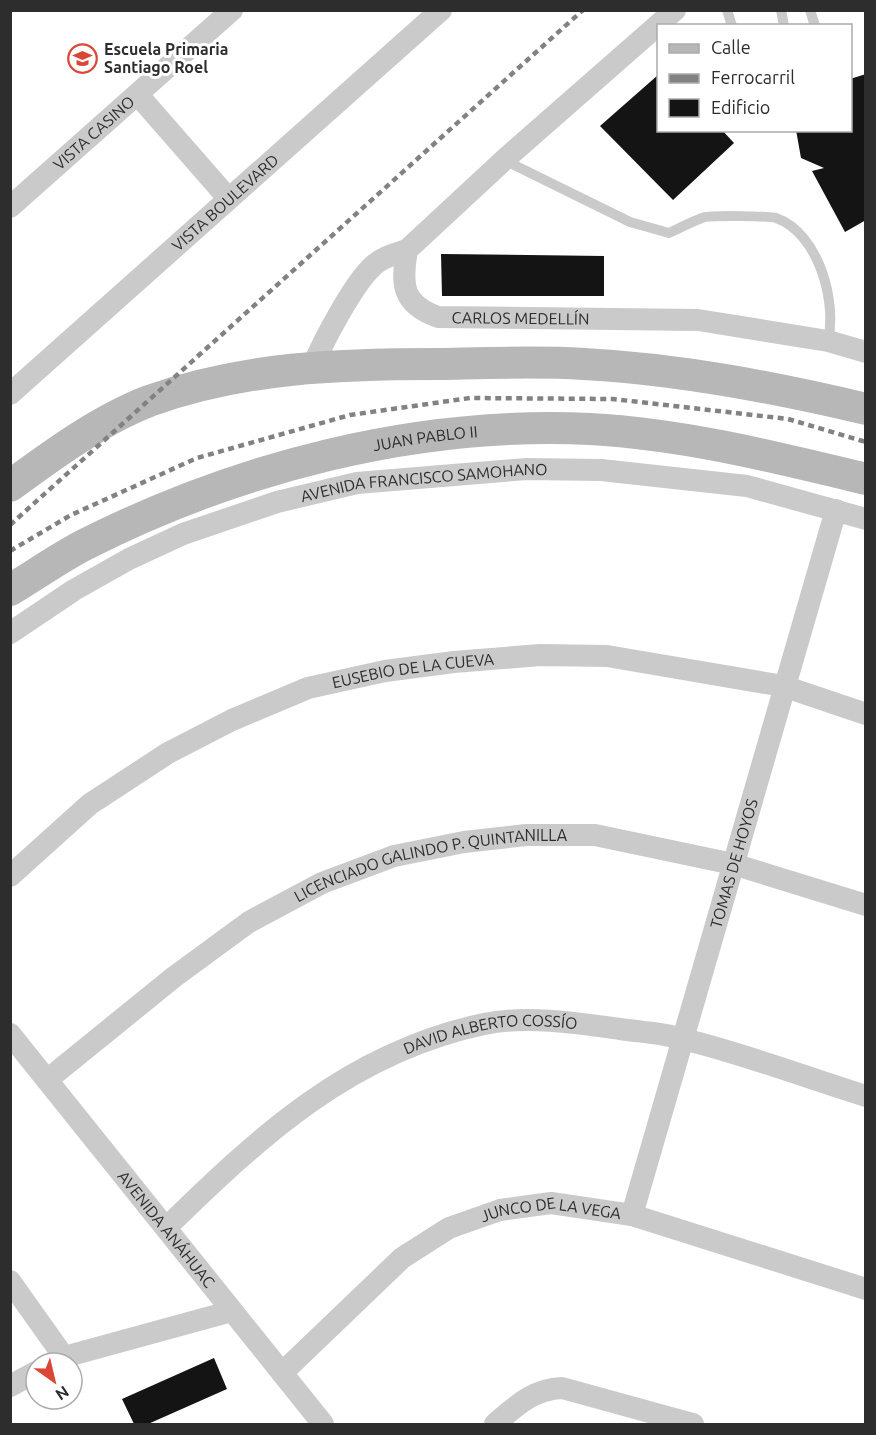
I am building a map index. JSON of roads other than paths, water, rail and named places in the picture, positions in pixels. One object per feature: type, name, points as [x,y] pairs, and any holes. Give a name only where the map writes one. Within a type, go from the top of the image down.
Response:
[{"type":"main road","points":[[10,486],[66,445],[148,402],[244,375],[313,366],[584,364],[689,375],[795,392],[866,409]]},
{"type":"main road","name":"JUAN PABLO II","points":[[10,590],[82,546],[179,501],[274,469],[376,445],[464,433],[589,429],[690,440],[866,479]]},
{"type":"street","name":"VISTA CASINO","points":[[10,207],[232,10]]},
{"type":"street","name":"VISTA BOULEVARD","points":[[10,394],[441,10]]},
{"type":"street","points":[[659,24],[675,10]]},
{"type":"street","points":[[313,366],[326,336],[370,267],[389,256],[406,250],[504,160],[657,26]]},
{"type":"street","points":[[138,95],[228,198]]},
{"type":"street","name":"CARLOS MEDELLÍN","points":[[406,250],[403,286],[414,304],[438,317],[698,320],[828,341],[866,352]]},
{"type":"street","name":"AVENIDA FRANCISCO SAMOHANO","points":[[10,633],[74,590],[129,559],[183,534],[277,502],[357,483],[526,469],[601,470],[675,476],[747,486],[866,519]]},
{"type":"street","name":"TOMAS DE HOYOS","points":[[632,1215],[783,686],[836,510]]},
{"type":"street","name":"EUSEBIO DE LA CUEVA","points":[[10,876],[90,804],[168,753],[232,720],[308,687],[408,668],[540,655],[607,656],[783,686],[866,714]]},
{"type":"street","name":"LICENCIADO GALINDO P. QUINTANILLA","points":[[47,1080],[174,976],[249,921],[322,883],[394,856],[464,842],[526,834],[595,835],[733,864],[866,905]]},
{"type":"street","name":"DAVID ALBERTO COSSÍO","points":[[167,1227],[240,1156],[295,1112],[352,1073],[412,1046],[486,1024],[559,1021],[682,1038],[866,1096]]},
{"type":"street","name":"AVENIDA ANÁHUAC","points":[[10,1034],[167,1227],[323,1425]]},
{"type":"street","name":"JUNCO DE LA VEGA","points":[[282,1373],[402,1258],[449,1228],[500,1210],[551,1203],[632,1215],[866,1289]]},
{"type":"street","points":[[10,1281],[53,1351]]},
{"type":"street","points":[[84,1353],[232,1311]]},
{"type":"street","points":[[10,1386],[24,1378]]},
{"type":"street","points":[[495,1425],[531,1395],[545,1389],[562,1388],[693,1425]]},
{"type":"lane","points":[[504,160],[630,222],[669,233],[704,216],[776,218],[795,230],[814,252],[828,289],[832,326],[828,341]]},
{"type":"railway","points":[[10,525],[583,10]]},
{"type":"railway","points":[[10,551],[71,515],[197,458],[350,415],[470,398],[613,399],[788,419],[866,442]]},
{"type":"place","name":"Escuela Primaria Santiago Roel","points":[[83,58]]}]
